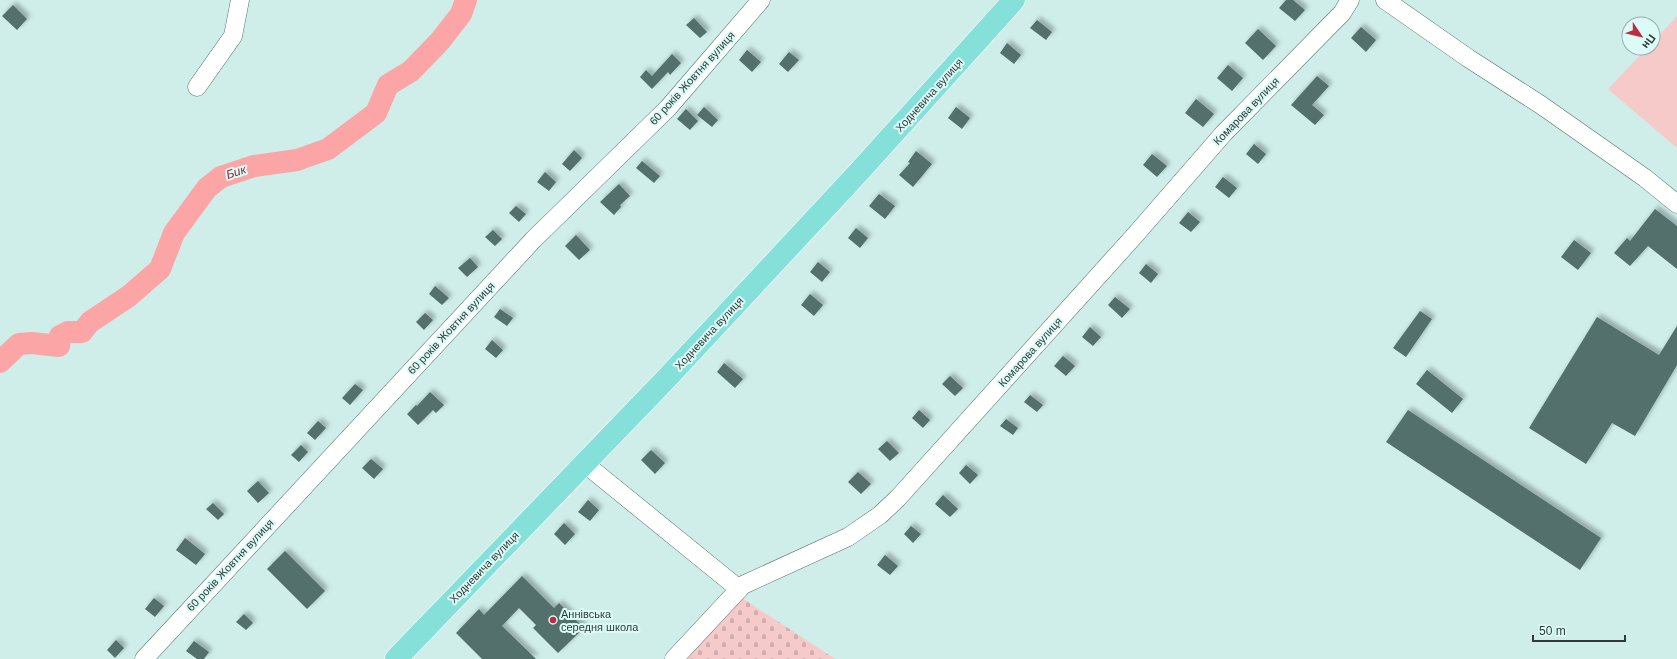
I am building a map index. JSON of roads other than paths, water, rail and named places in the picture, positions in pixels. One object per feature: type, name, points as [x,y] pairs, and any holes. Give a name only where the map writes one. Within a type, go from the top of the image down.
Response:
[{"type":"main road","name":"Ходневича вулиця","points":[[396,659],[858,174],[1014,0]]},
{"type":"street","points":[[197,87],[233,36],[240,0]]},
{"type":"street","name":"60 років Жовтня вулиця","points":[[144,659],[533,240],[668,108],[761,0]]},
{"type":"street","name":"Комарова вулиця","points":[[674,659],[743,585],[848,537],[880,515],[898,498],[1136,234],[1224,133],[1342,13],[1350,0]]},
{"type":"street","points":[[1385,0],[1468,58],[1547,109],[1645,178],[1677,204]]},
{"type":"street","points":[[584,463],[739,589]]},
{"type":"waterway","name":"Бик","points":[[0,362],[19,344],[32,343],[59,346],[60,336],[68,332],[82,332],[90,322],[129,296],[160,269],[174,233],[207,188],[221,177],[254,166],[297,160],[328,149],[376,113],[388,85],[411,71],[440,41],[461,14],[466,0]]},
{"type":"place","name":"Аннівська середня школа","points":[[553,620]]}]
